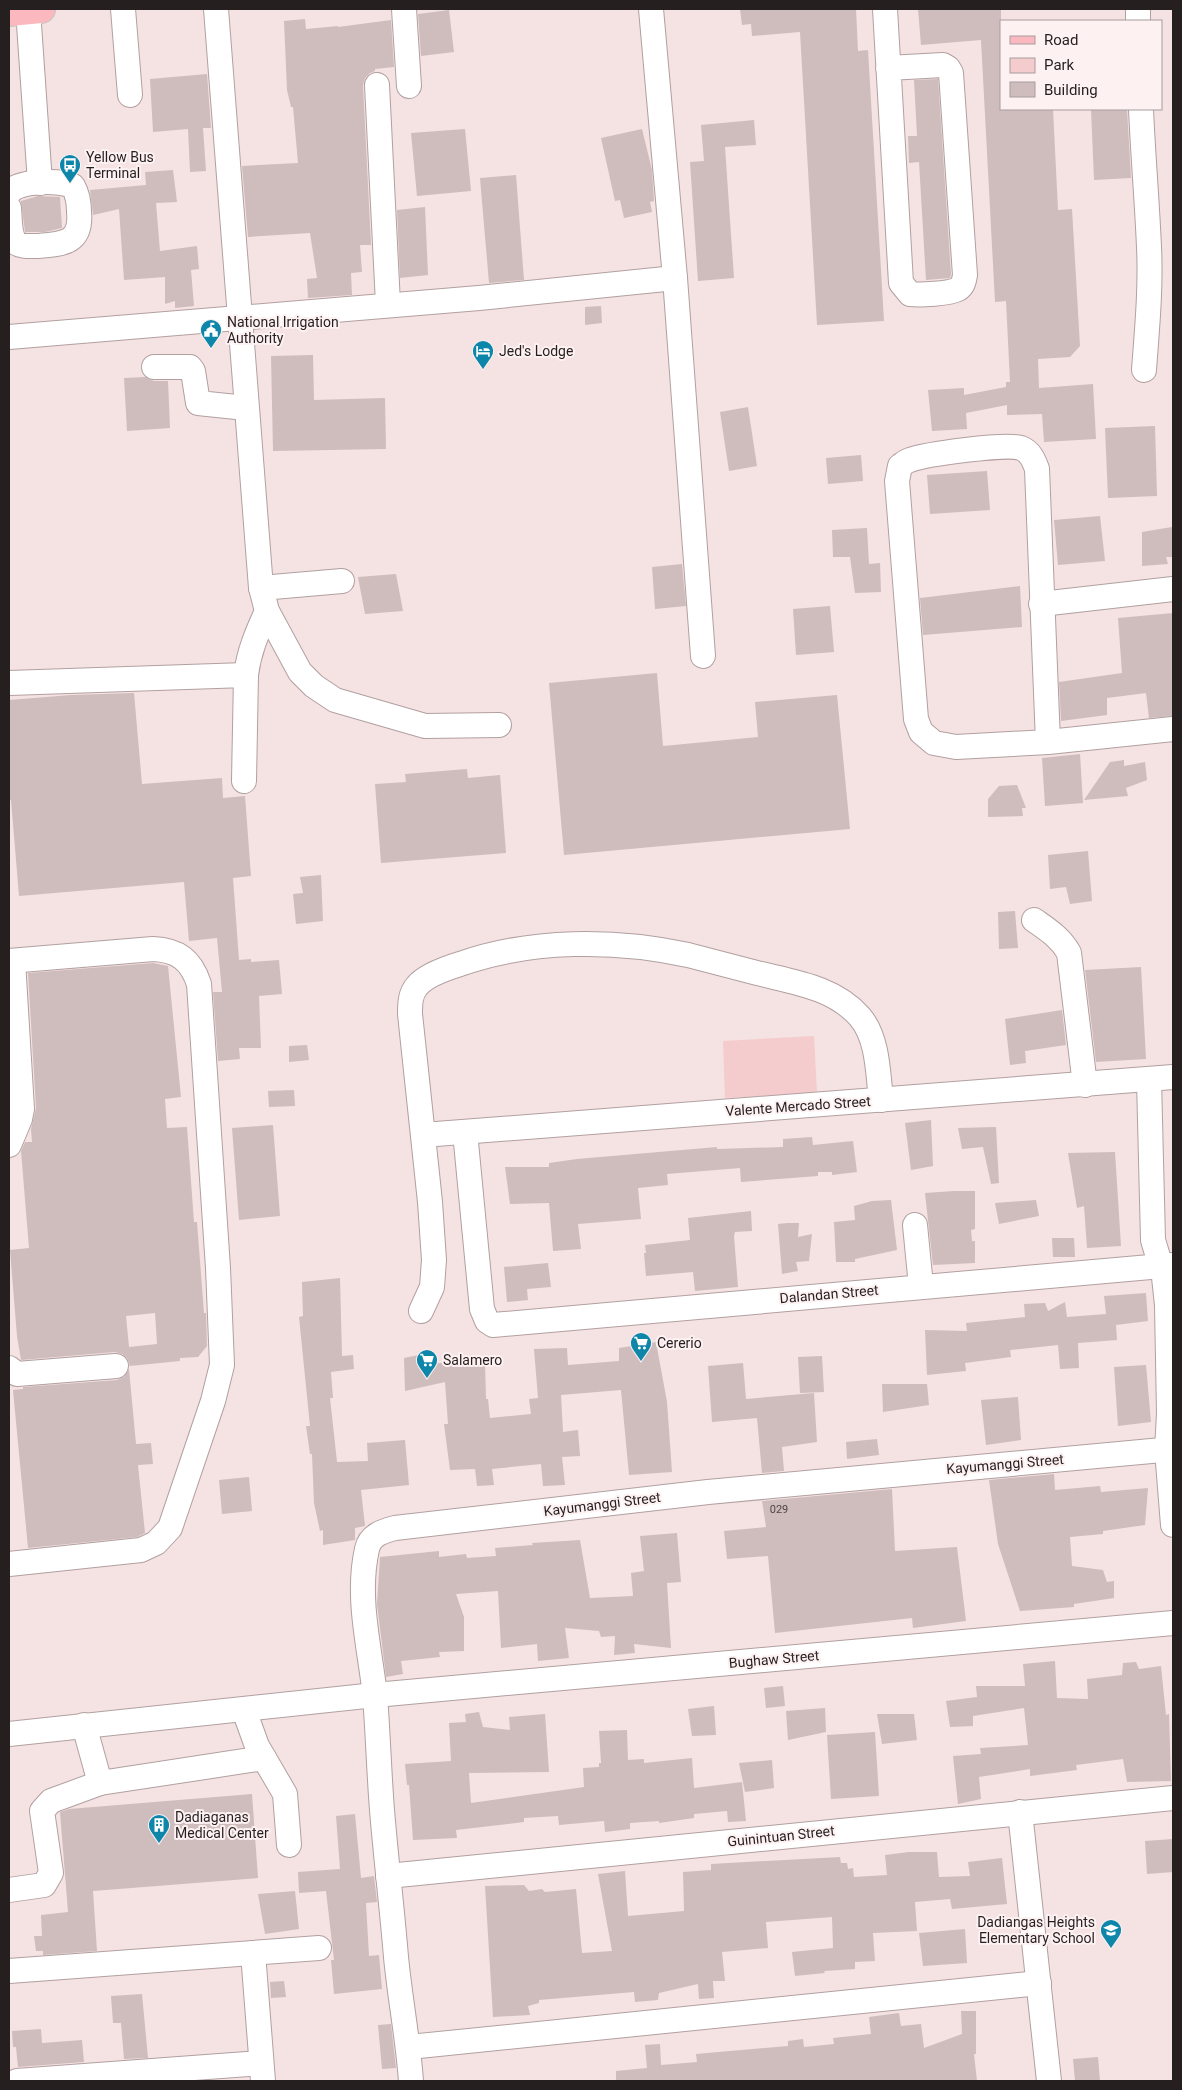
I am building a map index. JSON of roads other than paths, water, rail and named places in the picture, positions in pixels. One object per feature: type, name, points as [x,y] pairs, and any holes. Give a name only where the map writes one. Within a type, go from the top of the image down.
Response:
[{"type":"street","points":[[123,9],[130,95]]},
{"type":"street","points":[[216,9],[241,318],[246,408],[262,588],[267,612],[300,672],[314,686],[335,700],[426,726],[499,726]]},
{"type":"street","points":[[404,9],[409,86]]},
{"type":"street","points":[[651,9],[675,278],[703,656]]},
{"type":"street","points":[[885,9],[895,68]]},
{"type":"street","points":[[895,68],[943,65],[951,73],[965,275],[960,288],[953,291],[910,294],[901,283],[895,68],[898,9]]},
{"type":"street","points":[[26,10],[40,183]]},
{"type":"street","points":[[376,85],[388,304]]},
{"type":"street","points":[[1142,110],[1143,164],[1149,248],[1149,295],[1144,370]]},
{"type":"street","points":[[9,193],[14,187],[65,182],[74,186],[80,220],[74,237],[69,241],[61,244],[19,245],[14,240],[9,208]]},
{"type":"street","points":[[9,337],[388,304],[479,298],[675,278]]},
{"type":"street","points":[[154,367],[190,367],[193,372],[198,404],[246,408]]},
{"type":"street","points":[[1048,742],[1037,469],[1032,456],[1022,448],[1006,446],[923,456],[908,461],[900,466],[896,481],[916,719],[921,732],[934,743],[956,747],[1048,742],[1173,729]]},
{"type":"street","points":[[262,588],[342,581]]},
{"type":"street","points":[[1041,604],[1173,589]]},
{"type":"street","points":[[244,781],[248,657],[267,612]]},
{"type":"street","points":[[9,683],[246,675]]},
{"type":"street","points":[[1034,920],[1054,933],[1069,953],[1085,1085]]},
{"type":"street","points":[[421,1311],[432,1287],[434,1260],[410,998],[417,985],[450,967],[478,958],[551,946],[596,944],[636,947],[686,955],[821,990],[843,1001],[861,1018],[870,1036],[876,1057],[881,1100]]},
{"type":"street","points":[[9,1145],[20,1119],[22,1109],[11,961],[153,949],[168,950],[188,961],[194,969],[199,984],[218,1268],[222,1365],[211,1409],[170,1528],[156,1543],[141,1550],[9,1564]]},
{"type":"street","name":"Valente Mercado Street","points":[[424,1135],[1173,1078]]},
{"type":"street","points":[[1148,1080],[1154,1240],[1167,1265],[1173,1525]]},
{"type":"street","name":"Dalandan Street","points":[[465,1132],[482,1309],[487,1322],[502,1325],[1167,1265]]},
{"type":"street","points":[[914,1225],[921,1286]]},
{"type":"street","points":[[9,1368],[17,1374],[116,1366]]},
{"type":"street","name":"Kayumanggi Street","points":[[411,2081],[409,2047],[399,1982],[388,1876],[374,1695],[363,1605],[364,1574],[370,1540],[382,1531],[395,1528],[708,1492],[1170,1449]]},
{"type":"street","name":"Bughaw Street","points":[[9,1734],[374,1695],[1173,1623]]},
{"type":"street","points":[[244,1710],[257,1746],[285,1794],[289,1844]]},
{"type":"street","points":[[84,1725],[100,1783]]},
{"type":"street","points":[[9,1890],[44,1885],[51,1873],[42,1811],[51,1800],[100,1783],[264,1758]]},
{"type":"street","name":"Guinintuan Street","points":[[388,1876],[1173,1798]]},
{"type":"street","points":[[1020,1812],[1049,2081]]},
{"type":"street","points":[[9,1971],[319,1948]]},
{"type":"street","points":[[17,2081],[262,2072],[253,1953]]},
{"type":"street","points":[[409,2047],[1039,1983]]},
{"type":"place","name":"Yellow Bus Terminal","points":[[70,184]]},
{"type":"place","name":"National Irrigation Authority","points":[[211,349]]},
{"type":"place","name":"Jed's Lodge","points":[[483,370]]},
{"type":"place","name":"Cererio","points":[[641,1362]]},
{"type":"place","name":"Salamero","points":[[427,1379]]},
{"type":"place","name":"Dadiaganas Medical Center","points":[[159,1844]]},
{"type":"place","name":"Dadiangas Heights Elementary School","points":[[1111,1949]]}]
